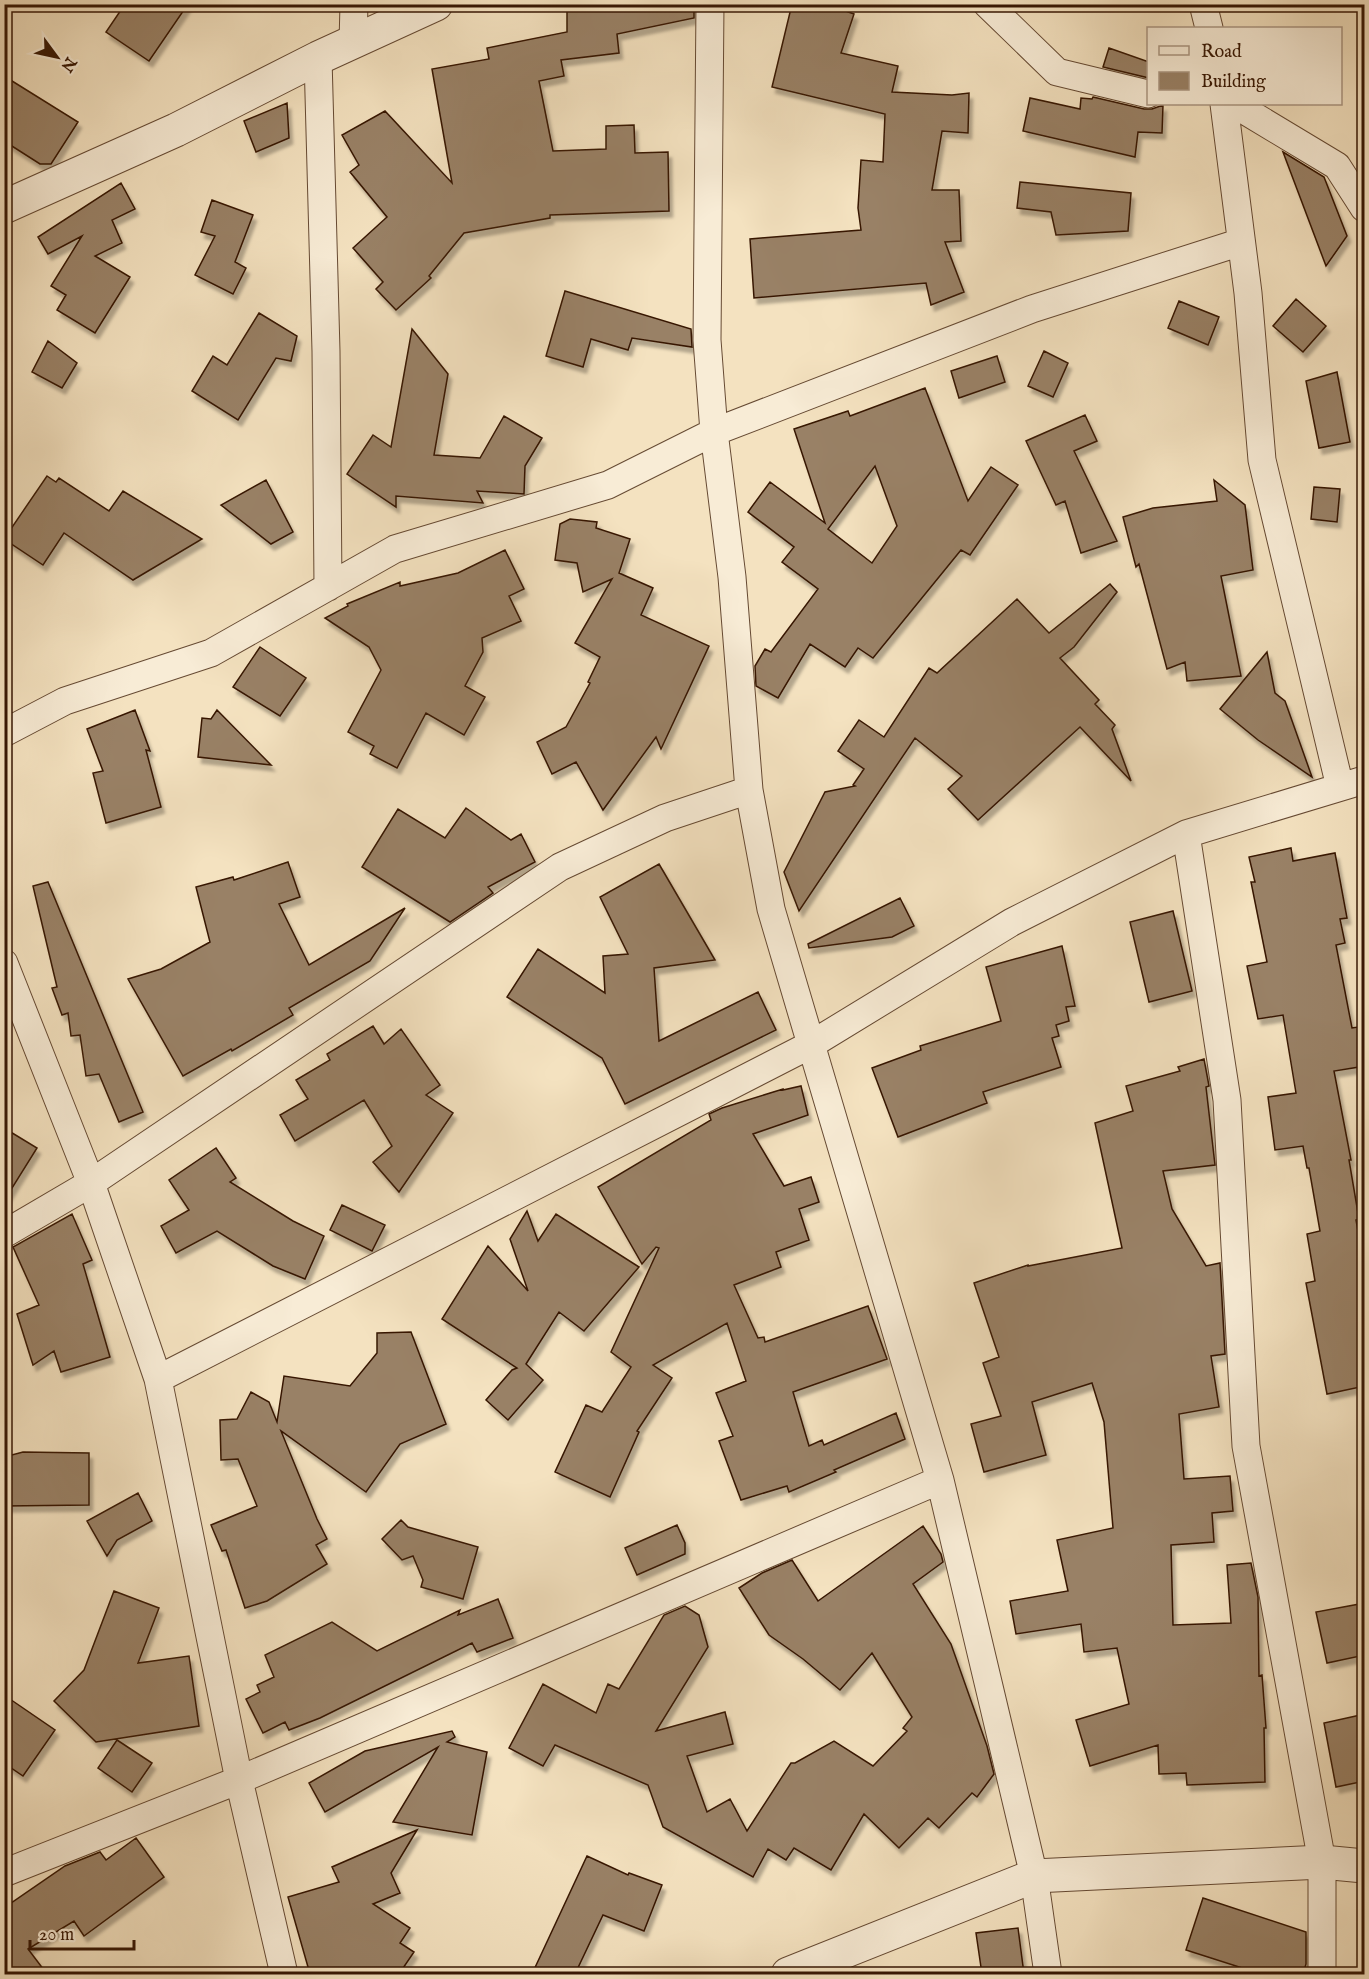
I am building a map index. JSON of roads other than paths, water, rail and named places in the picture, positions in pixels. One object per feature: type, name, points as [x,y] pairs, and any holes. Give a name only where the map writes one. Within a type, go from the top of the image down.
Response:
[{"type":"street","points":[[353,43],[354,4]]},
{"type":"street","points":[[4,207],[177,130],[318,57],[436,4]]},
{"type":"street","points":[[710,4],[707,340],[714,432],[732,577],[749,789],[771,909],[940,1480],[1034,1876],[1048,1974]]},
{"type":"street","points":[[987,4],[1057,72],[1147,94]]},
{"type":"street","points":[[1203,4],[1209,27]]},
{"type":"street","points":[[318,57],[326,351],[328,587]]},
{"type":"street","points":[[158,1379],[812,1044],[1011,922],[1186,834],[1352,784],[1262,460],[1248,294],[1224,105]]},
{"type":"street","points":[[1236,105],[1337,166],[1365,208]]},
{"type":"street","points":[[4,733],[65,701],[211,653],[395,549],[608,485],[714,432],[1032,309],[1242,242]]},
{"type":"street","points":[[4,1234],[91,1182],[560,867],[665,818],[749,789]]},
{"type":"street","points":[[1186,834],[1227,1100],[1246,1446],[1322,1862],[1322,1974]]},
{"type":"street","points":[[4,963],[91,1182],[158,1379],[239,1780],[284,1974]]},
{"type":"street","points":[[5,1870],[239,1780],[940,1480]]},
{"type":"street","points":[[788,1974],[1034,1876],[1322,1862],[1365,1866]]}]
